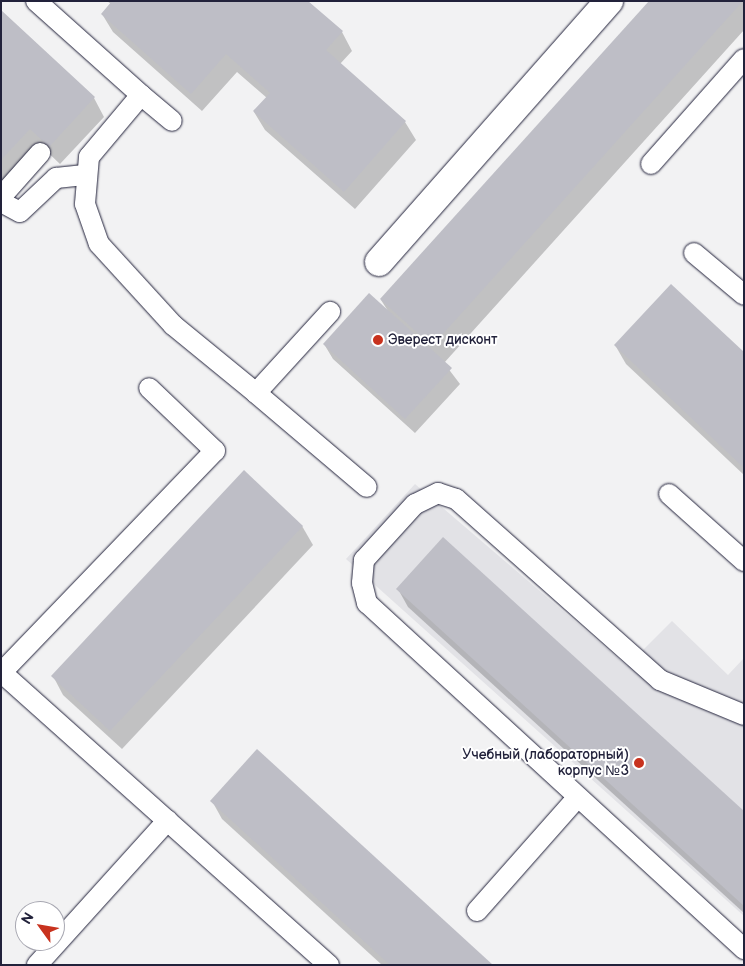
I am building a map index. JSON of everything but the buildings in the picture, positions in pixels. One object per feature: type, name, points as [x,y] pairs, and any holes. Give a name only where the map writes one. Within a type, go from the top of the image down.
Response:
[{"type":"street","points":[[379,262],[609,1]]},
{"type":"lane","points":[[36,1],[141,96],[172,121]]},
{"type":"lane","points":[[651,164],[744,59]]},
{"type":"lane","points":[[141,96],[89,157],[85,204],[100,244],[173,325],[367,487]]},
{"type":"lane","points":[[1,198],[40,153]]},
{"type":"lane","points":[[1,202],[20,212],[56,178],[87,176]]},
{"type":"lane","points":[[694,252],[744,295]]},
{"type":"lane","points":[[256,393],[330,312]]},
{"type":"lane","points":[[149,388],[215,451],[1,672],[329,965]]},
{"type":"lane","points":[[744,715],[660,680],[456,499],[438,493],[415,504],[364,560],[362,583],[367,603],[744,949]]},
{"type":"lane","points":[[669,494],[744,561]]},
{"type":"lane","points":[[478,911],[578,797]]},
{"type":"lane","points":[[38,965],[168,820]]},
{"type":"shaded area","points":[[415,484],[627,666],[672,621],[728,675],[744,658],[744,916],[346,559]]},
{"type":"place","name":"Эверест дисконт","points":[[378,340]]},
{"type":"place","name":"Учебный (лабораторный) корпус №3","points":[[639,763]]}]
